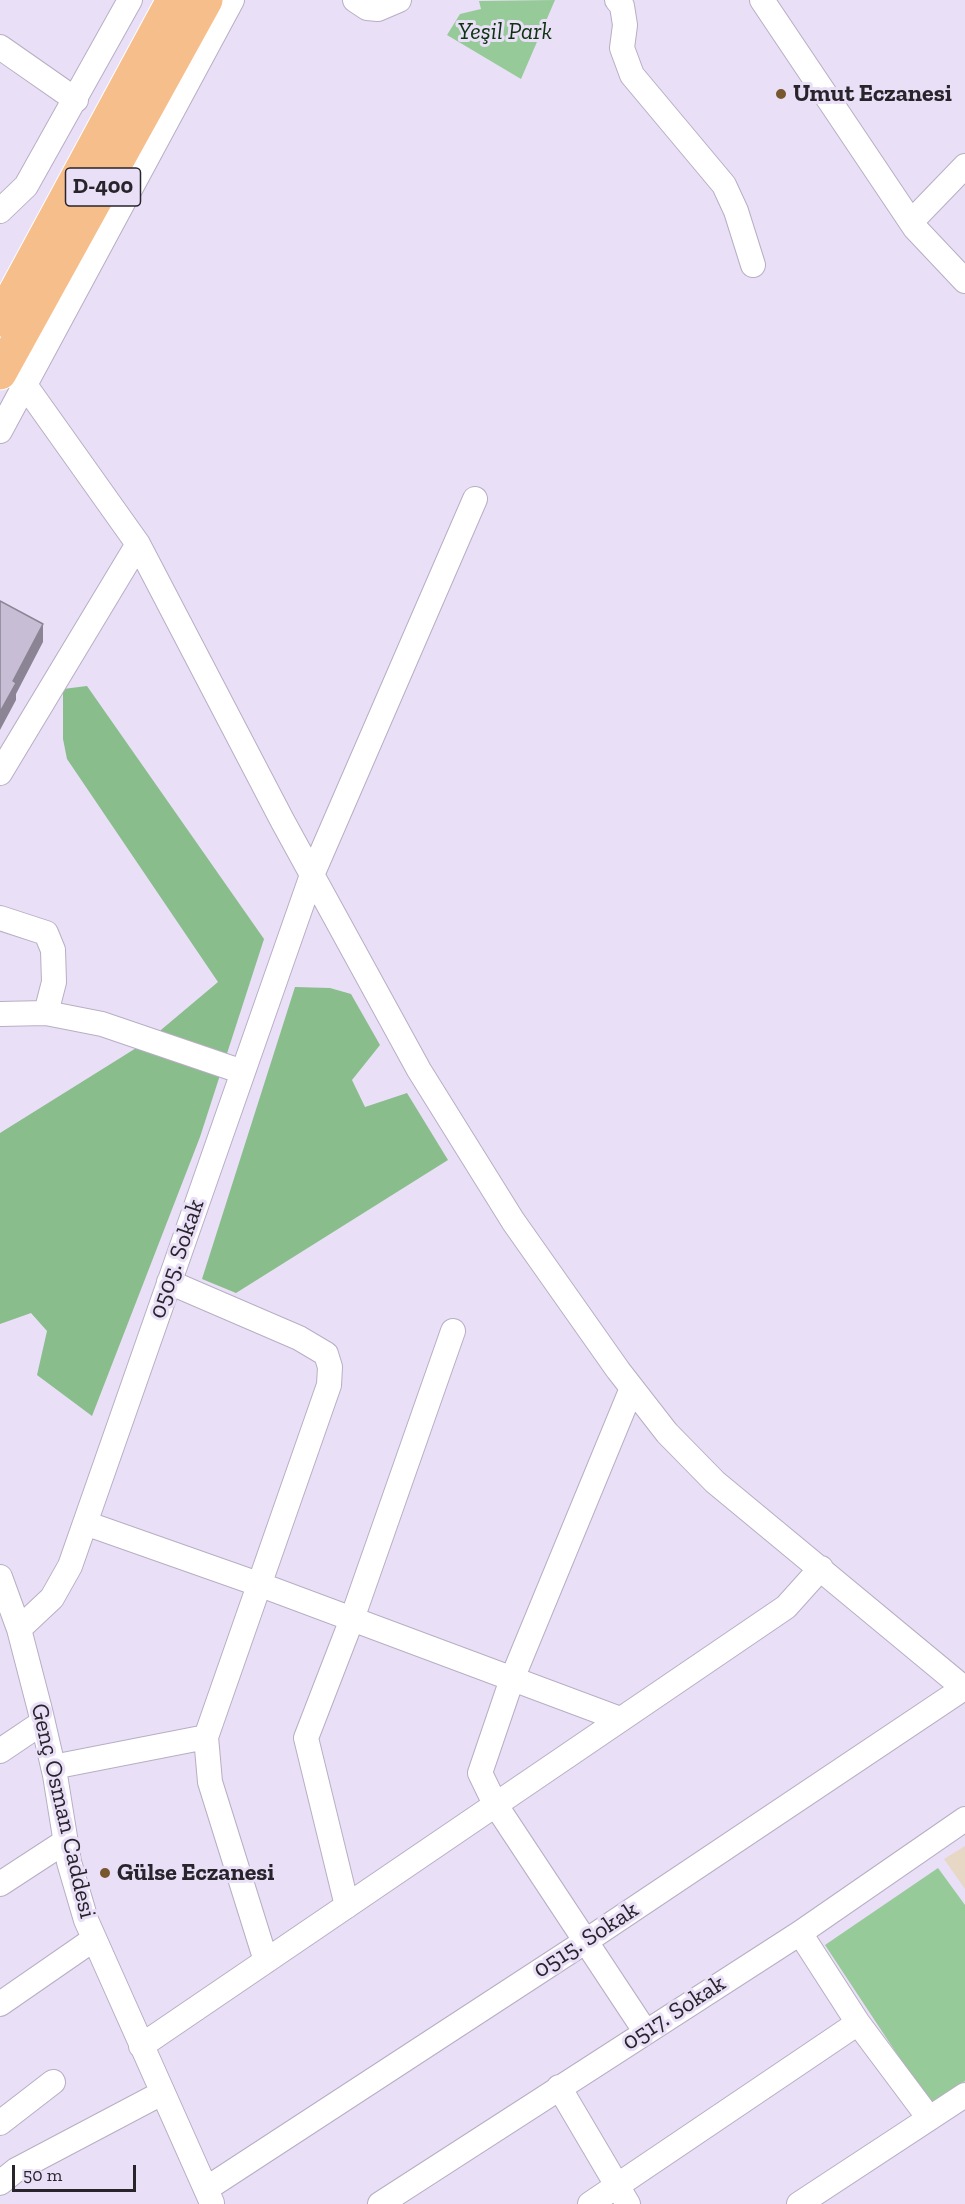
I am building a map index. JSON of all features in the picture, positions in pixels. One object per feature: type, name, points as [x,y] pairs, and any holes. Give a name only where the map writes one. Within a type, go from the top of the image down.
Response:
[{"type":"highway","name":"D-400","points":[[7,372],[13,329],[173,0]]},
{"type":"highway","name":"D-400","points":[[13,329],[206,0]]},
{"type":"street","points":[[0,211],[26,186],[130,0]]},
{"type":"street","points":[[13,329],[232,0]]},
{"type":"street","points":[[355,0],[367,8],[378,9],[399,0]]},
{"type":"street","points":[[617,0],[622,6],[625,25],[622,48],[632,75],[724,185],[753,265]]},
{"type":"street","points":[[762,0],[911,222],[943,261],[965,281]]},
{"type":"street","points":[[0,46],[76,100]]},
{"type":"street","points":[[911,222],[965,166]]},
{"type":"street","points":[[0,431],[7,372]]},
{"type":"street","points":[[7,372],[138,544],[312,875],[418,1070],[513,1221],[632,1388],[667,1433],[715,1482],[964,1688]]},
{"type":"street","name":"0505. Sokak","points":[[11,1621],[52,1598],[70,1566],[312,875],[475,499]]},
{"type":"street","points":[[0,772],[138,544]]},
{"type":"street","points":[[0,918],[46,933],[53,950],[54,982],[46,1013]]},
{"type":"street","points":[[0,1014],[46,1013],[102,1024],[243,1072]]},
{"type":"street","points":[[169,1282],[299,1338],[326,1354],[328,1361],[329,1385],[206,1737],[210,1782],[266,1961]]},
{"type":"street","points":[[347,1906],[306,1738],[352,1619],[453,1331]]},
{"type":"street","points":[[632,1388],[512,1679],[480,1773],[495,1804],[645,2031]]},
{"type":"street","points":[[85,1523],[261,1585],[620,1719]]},
{"type":"street","points":[[141,2046],[786,1607],[821,1568]]},
{"type":"street","name":"Genç Osman Caddesi","points":[[0,1577],[11,1621],[43,1722],[66,1841],[86,1920],[209,2196]]},
{"type":"street","name":"0515. Sokak","points":[[209,2196],[964,1688]]},
{"type":"street","points":[[0,1751],[43,1722]]},
{"type":"street","points":[[53,1767],[206,1737]]},
{"type":"street","name":"0517. Sokak","points":[[380,2204],[645,2031],[801,1933],[965,1819]]},
{"type":"street","points":[[0,1884],[66,1841]]},
{"type":"street","points":[[801,1933],[858,2023],[929,2118]]},
{"type":"street","points":[[0,2004],[94,1939]]},
{"type":"street","points":[[590,2204],[623,2195],[858,2023]]},
{"type":"street","points":[[0,2123],[53,2082]]},
{"type":"street","points":[[559,2087],[623,2195]]},
{"type":"street","points":[[0,2183],[16,2170],[162,2093]]},
{"type":"street","points":[[799,2204],[965,2095]]},
{"type":"shaded area","points":[[965,1846],[965,1889],[944,1859]]},
{"type":"green space","name":"Yeşil Park","points":[[555,0],[521,79],[447,35],[460,14],[481,9],[479,1]]},
{"type":"green space","points":[[87,686],[264,939],[200,1137],[92,1416],[37,1375],[47,1331],[31,1313],[0,1324],[0,1133],[149,1040],[218,982],[67,759],[63,739],[63,689]]},
{"type":"green space","points":[[295,987],[330,988],[351,994],[380,1045],[352,1080],[365,1107],[407,1093],[448,1160],[236,1293],[202,1279]]},
{"type":"green space","points":[[938,1868],[965,1905],[965,2081],[930,2104],[825,1945]]},
{"type":"building","points":[[0,601],[43,624],[13,681],[16,683],[0,712]]},
{"type":"place","name":"Umut Eczanesi","points":[[781,94]]},
{"type":"place","name":"Gülse Eczanesi","points":[[105,1873]]}]
